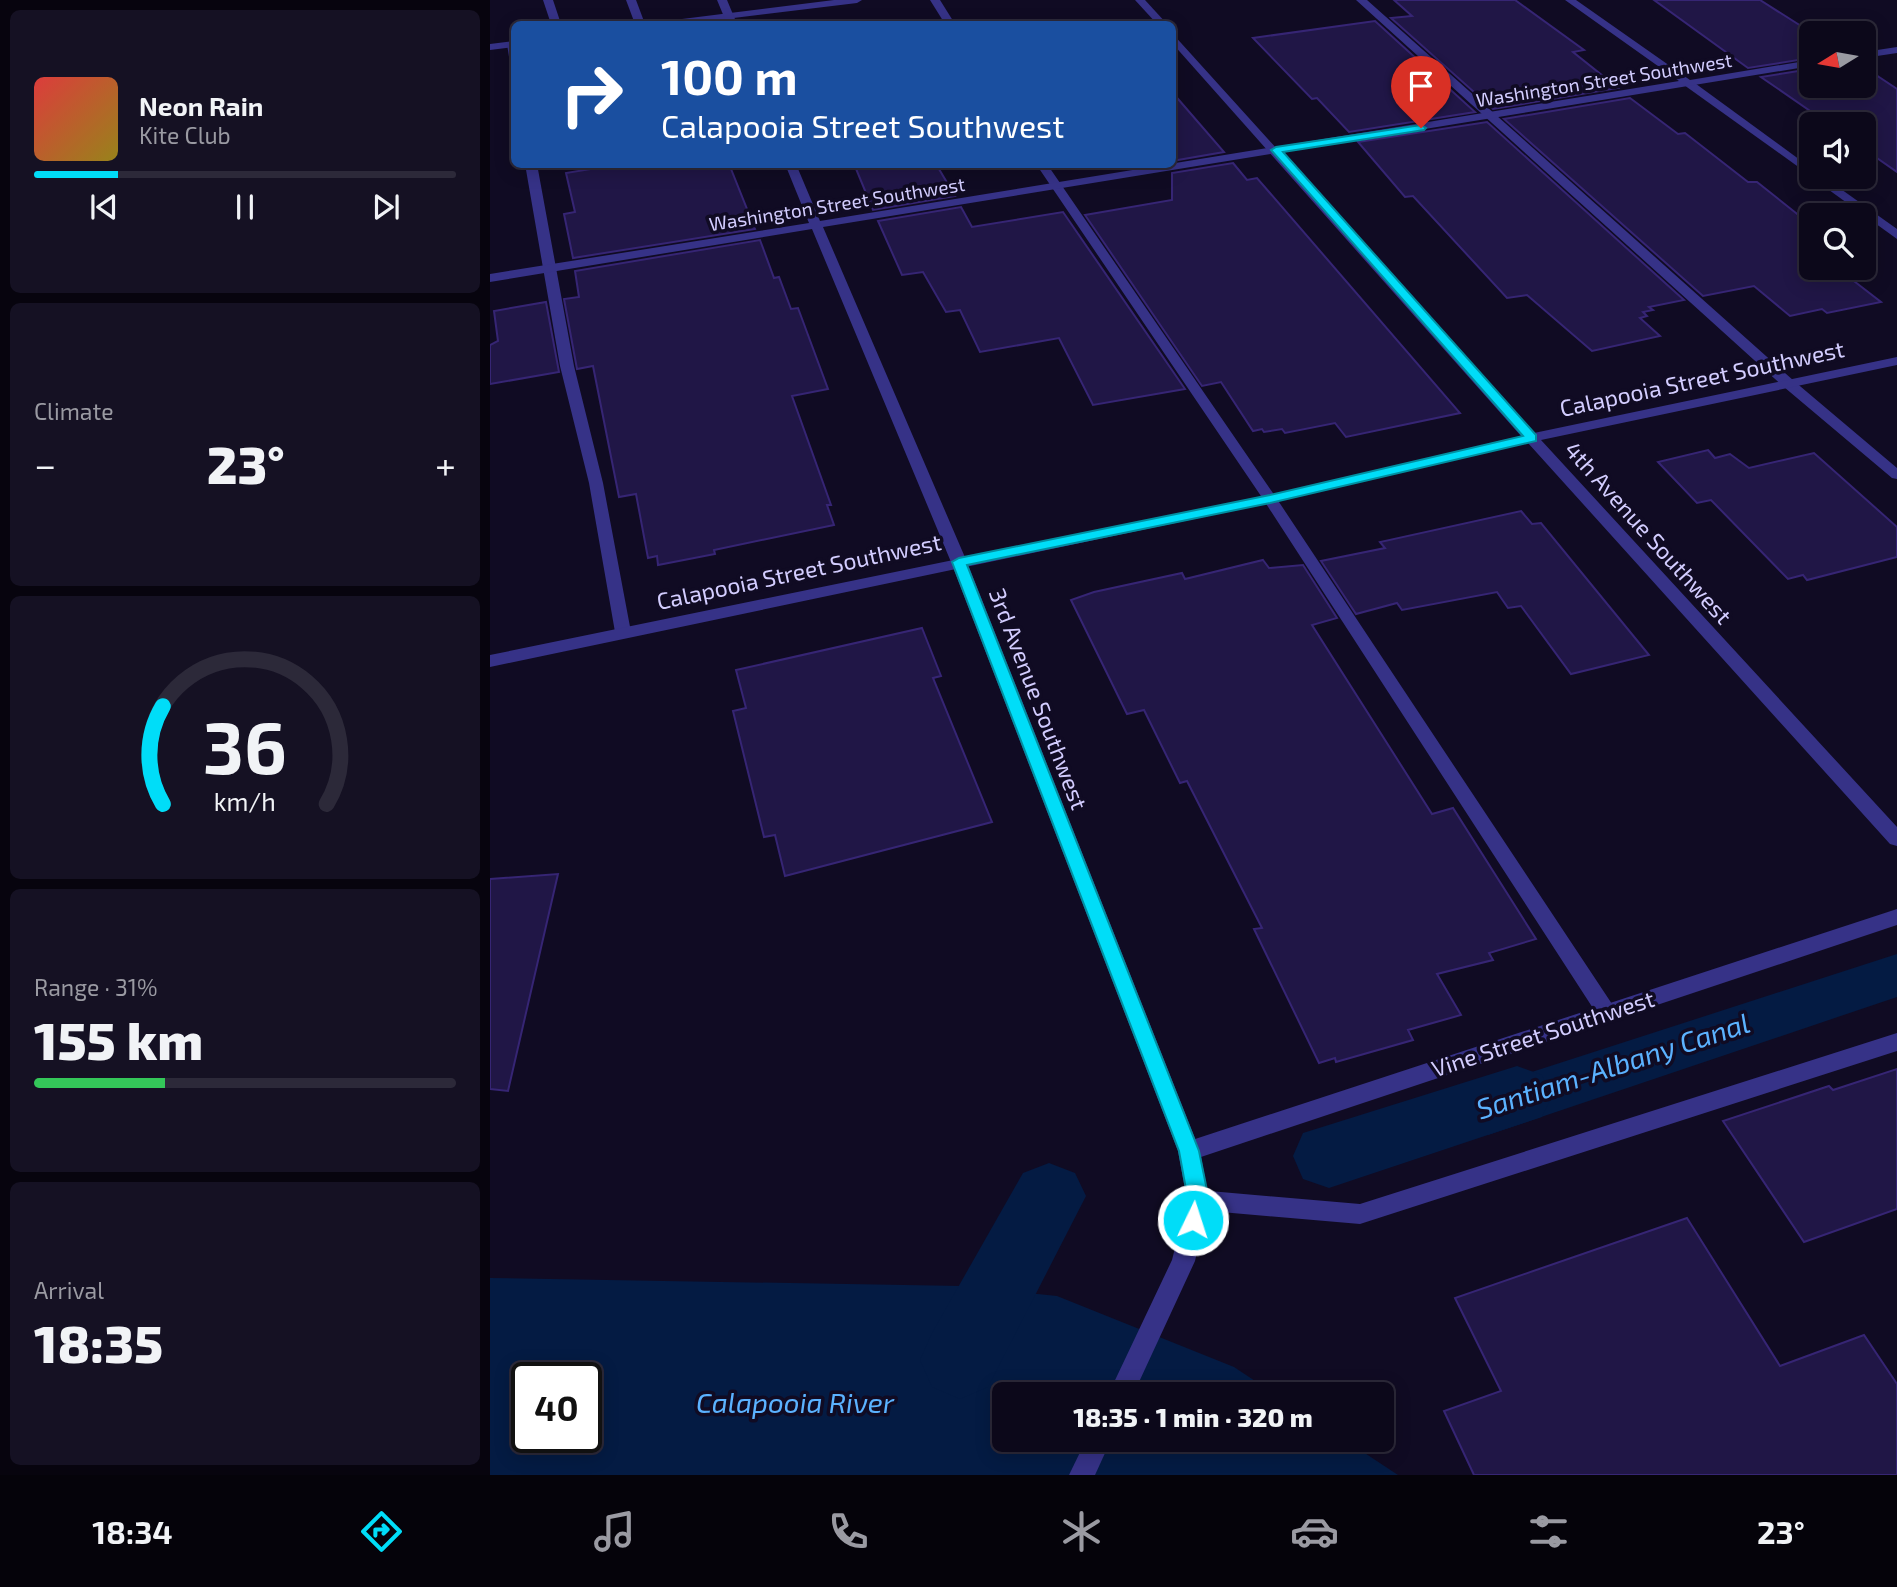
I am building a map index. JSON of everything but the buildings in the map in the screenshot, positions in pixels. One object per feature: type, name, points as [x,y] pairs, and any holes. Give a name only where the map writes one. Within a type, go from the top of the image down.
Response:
[{"type":"street","points":[[548,0],[555,21]]},
{"type":"street","points":[[631,0],[639,21]]},
{"type":"street","points":[[722,0],[730,21],[857,0]]},
{"type":"street","points":[[935,0],[948,21]]},
{"type":"street","points":[[1140,0],[1159,21]]},
{"type":"street","points":[[1361,0],[1494,116],[1789,384],[1897,475]]},
{"type":"street","points":[[1570,0],[1799,164]]},
{"type":"street","name":"4th Avenue Southwest","points":[[1176,40],[1531,438],[1897,839]]},
{"type":"street","points":[[490,47],[511,44]]},
{"type":"street","points":[[1876,53],[1897,50]]},
{"type":"street","name":"Washington Street Southwest","points":[[1176,167],[1799,65]]},
{"type":"street","points":[[532,168],[567,366],[596,483],[624,632]]},
{"type":"street","name":"3rd Avenue Southwest","points":[[792,168],[959,562],[1189,1151],[1198,1200],[1183,1261],[1126,1382]]},
{"type":"street","points":[[1043,168],[1270,499],[1606,1013]]},
{"type":"street","name":"Washington Street Southwest","points":[[490,278],[1168,168]]},
{"type":"street","points":[[1834,189],[1897,235]]},
{"type":"street","name":"Calapooia Street Southwest","points":[[490,661],[1270,499],[1531,438],[1897,361]]},
{"type":"street","name":"Vine Street Southwest","points":[[1189,1151],[1897,917]]},
{"type":"street","points":[[1198,1200],[1360,1214],[1897,1042]]},
{"type":"street","points":[[1082,1475],[1093,1452]]},
{"type":"water","points":[[1897,954],[1897,997],[1488,1135],[1453,1135],[1433,1104]]},
{"type":"water","name":"Calapooia River","points":[[490,1278],[962,1286],[1057,1296],[1234,1367],[1256,1382],[992,1382],[992,1452],[1363,1452],[1398,1475],[490,1475]]},
{"type":"waterway","name":"Santiam-Albany Canal","points":[[1329,1156],[1517,1096]]},
{"type":"waterway","name":"Santiam-Albany Canal","points":[[960,1360],[1049,1196]]},
{"type":"route","points":[[1193,1220],[1198,1200],[1189,1151],[959,562],[1270,499],[1531,438],[1276,150],[1421,128]]}]
